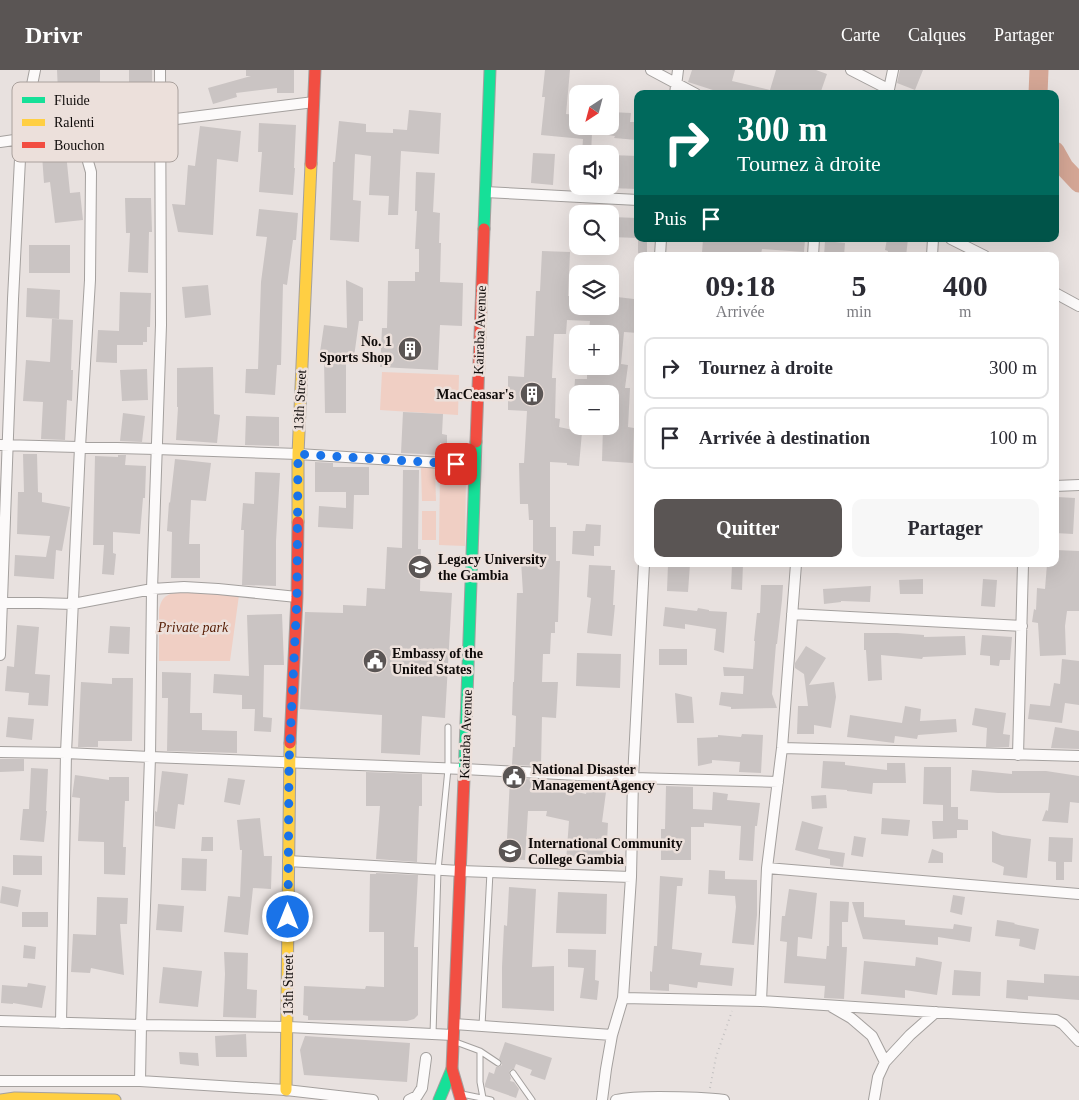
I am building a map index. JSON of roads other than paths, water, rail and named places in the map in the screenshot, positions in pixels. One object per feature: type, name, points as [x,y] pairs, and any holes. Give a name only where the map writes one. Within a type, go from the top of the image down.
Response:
[{"type":"street","name":"13th Street","points":[[286,1090],[289,763],[297,597],[298,454],[315,70]]},
{"type":"street","name":"Kairaba Avenue","points":[[452,1069],[490,70]]},
{"type":"street","points":[[651,70],[689,90]]},
{"type":"street","points":[[676,90],[678,70]]},
{"type":"street","points":[[851,70],[886,90]]},
{"type":"street","points":[[888,90],[893,70]]},
{"type":"street","points":[[178,119],[314,102]]},
{"type":"street","points":[[0,656],[4,445],[19,162]]},
{"type":"street","points":[[61,1022],[66,753],[80,447],[90,280],[91,172],[88,162]]},
{"type":"street","points":[[140,1082],[140,1026],[150,757],[152,589],[161,325],[160,162]]},
{"type":"street","points":[[485,192],[634,200]]},
{"type":"street","points":[[956,242],[976,252]]},
{"type":"street","points":[[1059,295],[1079,306]]},
{"type":"street","points":[[4,445],[298,454],[475,465]]},
{"type":"street","points":[[1059,486],[1079,484]]},
{"type":"street","points":[[602,1100],[612,1034],[623,998],[631,877],[633,778],[644,567]]},
{"type":"street","points":[[761,1001],[767,868],[782,748],[796,567]]},
{"type":"street","points":[[1018,755],[1023,567]]},
{"type":"street","points":[[1,603],[73,604],[152,589],[184,587],[297,597]]},
{"type":"street","points":[[792,614],[1022,626]]},
{"type":"street","points":[[782,748],[1079,756]]},
{"type":"street","points":[[0,752],[448,768],[633,778],[778,782]]},
{"type":"street","points":[[288,861],[438,870],[631,877]]},
{"type":"street","points":[[767,868],[1079,894]]},
{"type":"street","points":[[623,998],[761,1001],[1056,1020],[1063,1024],[1079,1041]]},
{"type":"street","points":[[830,1006],[851,1018],[872,1036],[885,1062]]},
{"type":"street","points":[[874,1100],[878,1077],[885,1062],[936,1012]]},
{"type":"street","points":[[0,1021],[140,1026],[288,1027],[433,1034],[453,1033],[482,1026],[612,1034]]},
{"type":"street","points":[[409,1100],[417,1096],[422,1088],[426,1058]]},
{"type":"street","points":[[452,1069],[460,1096]]},
{"type":"street","points":[[439,1100],[452,1069]]},
{"type":"street","points":[[0,1080],[140,1082],[286,1090],[373,1100]]},
{"type":"street","points":[[616,1100],[633,1097],[724,1100]]},
{"type":"street","points":[[1,1100],[15,1098],[115,1100]]},
{"type":"lane","points":[[433,1034],[438,870],[448,768],[448,727]]},
{"type":"lane","points":[[482,1026],[490,872]]},
{"type":"lane","points":[[453,1033],[498,1063]]},
{"type":"lane","points":[[480,1051],[480,1082],[483,1098]]},
{"type":"lane","points":[[513,1073],[532,1100]]},
{"type":"lane","points":[[460,1096],[491,1100]]},
{"type":"waterway","points":[[1038,90],[1039,70]]},
{"type":"waterway","points":[[1059,158],[1064,167],[1079,183]]},
{"type":"place","name":"No. 1 Sports Shop","points":[[410,349]]},
{"type":"place","name":"MacCeasar's","points":[[532,394]]},
{"type":"place","name":"Legacy University the Gambia","points":[[420,567]]},
{"type":"place","name":"Embassy of the United States","points":[[375,661]]},
{"type":"place","name":"National Disaster ManagementAgency","points":[[514,777]]},
{"type":"place","name":"International Community College Gambia","points":[[510,851]]},
{"type":"park label","name":"Private park","points":[[193,627]]}]
